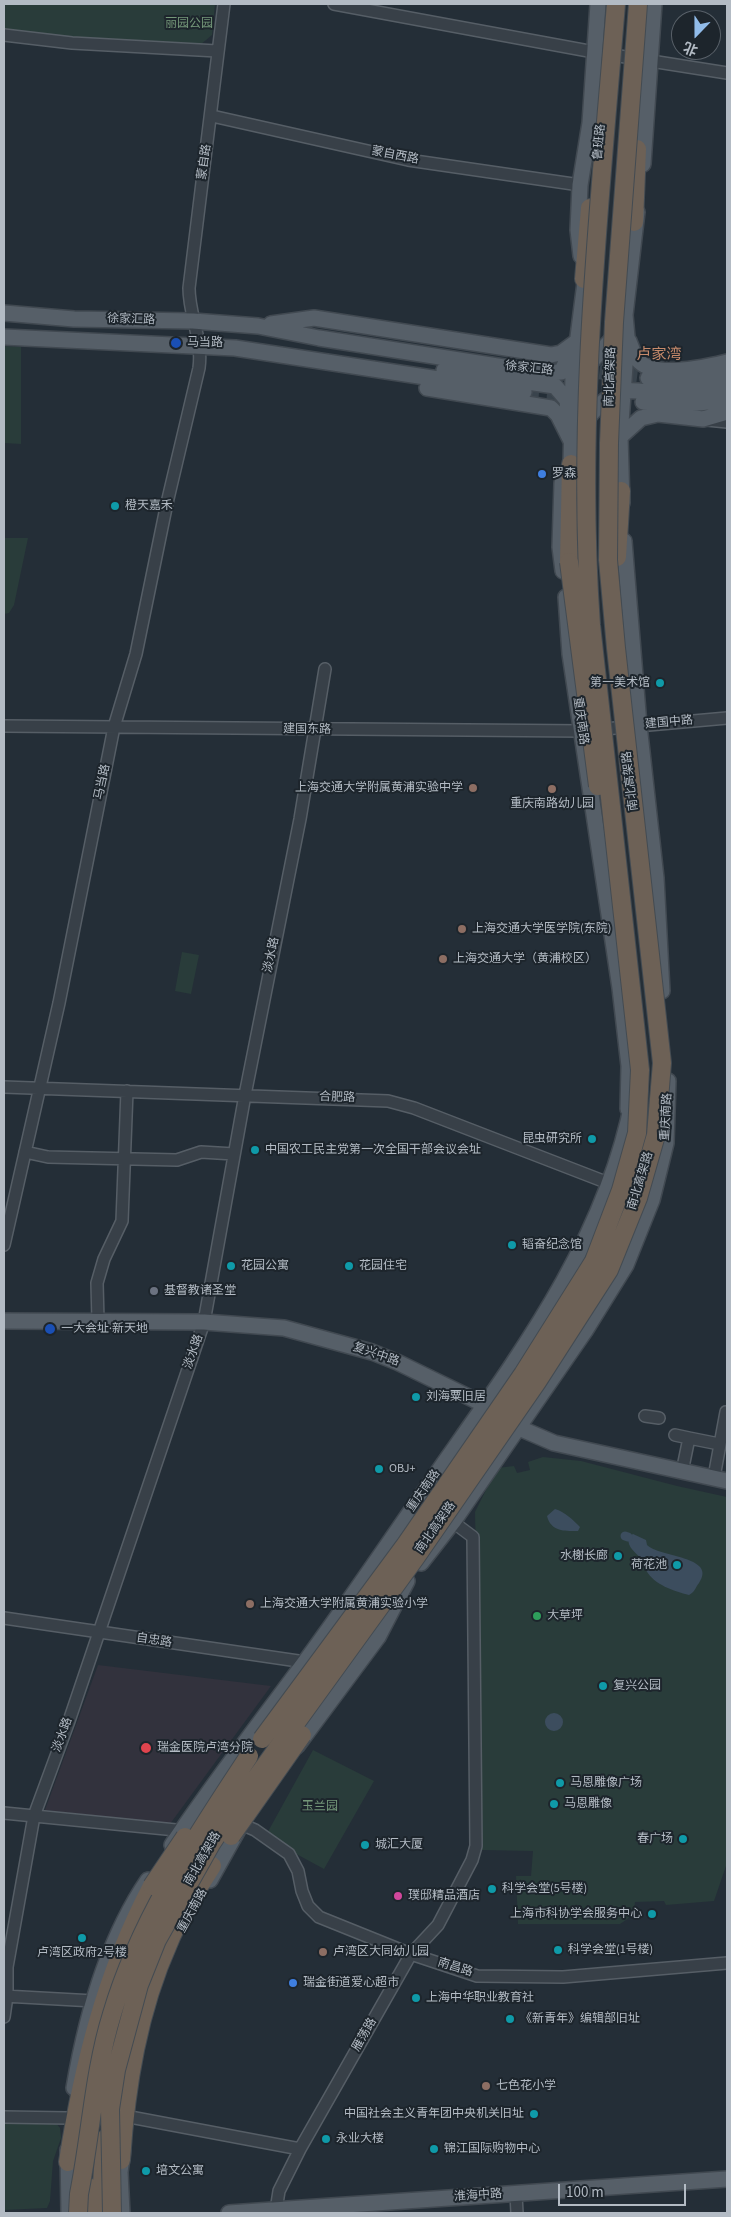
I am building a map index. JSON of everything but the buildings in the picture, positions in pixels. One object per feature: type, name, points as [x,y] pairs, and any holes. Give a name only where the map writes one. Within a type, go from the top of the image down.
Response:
[{"type":"highway","points":[[584,279],[609,4]]},
{"type":"highway","name":"南北高架路","points":[[85,2213],[88,2145],[104,2044],[114,2007],[143,1930],[195,1838],[249,1756],[412,1536],[523,1374],[594,1261],[622,1190],[638,1133],[640,1070],[591,626],[586,561],[586,441],[591,320],[616,4]]},
{"type":"highway","name":"南北高架路","points":[[107,2210],[110,2109],[116,2070],[139,1985],[157,1940],[211,1844],[243,1796],[400,1586],[537,1382],[609,1270],[638,1198],[656,1135],[662,1063],[608,560],[609,443],[614,322],[639,4]]},
{"type":"highway","points":[[634,222],[647,4]]},
{"type":"highway","points":[[570,464],[570,562],[612,885],[628,959]]},
{"type":"highway","points":[[621,491],[617,557],[623,635],[647,853],[646,907]]},
{"type":"highway","points":[[120,2166],[128,2084],[142,2017],[153,1980],[169,1940],[212,1866],[358,1652],[400,1586]]},
{"type":"highway","points":[[68,2162],[72,2116],[84,2066],[98,2016],[131,1925],[152,1886],[176,1848],[249,1756]]},
{"type":"highway","points":[[78,2213],[79,2194],[88,2145]]},
{"type":"main road","name":"鲁班路","points":[[584,279],[578,230],[580,185],[603,53],[598,4]]},
{"type":"main road","name":"鲁班路","points":[[573,376],[584,279],[590,252],[603,53],[609,4]]},
{"type":"main road","points":[[639,4],[643,61]]},
{"type":"main road","points":[[624,390],[627,337],[624,315],[634,222],[629,204],[643,61],[654,4]]},
{"type":"main road","name":"徐家汇路","points":[[4,313],[74,319],[193,320],[258,326],[314,318],[551,355],[562,353],[577,341]]},
{"type":"main road","points":[[542,383],[558,382],[573,376],[591,362],[617,333],[624,315]]},
{"type":"main road","points":[[258,326],[321,328],[531,363]]},
{"type":"main road","points":[[627,337],[637,359],[645,366],[658,369],[696,370],[727,362]]},
{"type":"main road","name":"徐家汇路","points":[[4,338],[235,348],[524,392]]},
{"type":"main road","name":"徐家汇路","points":[[235,348],[262,344],[555,386],[567,400],[572,443]]},
{"type":"main road","points":[[235,348],[269,361],[551,408],[558,415],[572,443],[592,413],[605,400],[624,390],[685,393],[727,384]]},
{"type":"main road","points":[[648,378],[684,381],[712,377],[727,372]]},
{"type":"main road","name":"重庆南路","points":[[72,2116],[77,2067],[94,2001],[111,1953],[132,1904],[267,1710],[305,1662],[485,1405],[542,1318],[571,1270],[610,1183],[622,1148],[627,1128],[628,1058],[589,731],[570,654],[560,547],[562,483],[570,464],[572,443],[573,376]]},
{"type":"main road","name":"重庆南路","points":[[122,2213],[120,2166],[147,2020],[167,1957],[234,1825],[308,1711],[400,1586],[453,1522],[584,1331],[626,1265],[652,1200],[666,1143],[669,1070],[662,992],[653,941],[633,726],[621,491],[620,437],[624,390]]},
{"type":"main road","points":[[643,402],[684,404],[718,401],[727,398]]},
{"type":"main road","points":[[620,437],[641,418],[658,414],[703,419],[727,412]]},
{"type":"main road","name":"复兴中路","points":[[4,1320],[204,1322],[284,1328],[372,1352],[397,1362],[485,1405],[517,1427],[554,1443],[720,1479]]},
{"type":"main road","name":"重庆南路","points":[[107,2210],[108,2134],[118,2074],[134,2008],[162,1938],[191,1886],[234,1825],[378,1637],[400,1586]]},
{"type":"main road","points":[[350,1655],[368,1649]]},
{"type":"main road","name":"重庆南路","points":[[85,2213],[86,2120],[107,2015],[136,1936],[170,1865],[181,1832]]},
{"type":"main road","points":[[68,2162],[69,2213]]},
{"type":"main road","points":[[107,2210],[120,2166]]},
{"type":"main road","name":"淮海中路","points":[[229,2213],[727,2179]]},
{"type":"street","name":"蒙自路","points":[[193,320],[188,304],[189,288],[212,116],[217,51],[224,4]]},
{"type":"street","points":[[334,4],[603,53],[727,79]]},
{"type":"street","points":[[4,35],[72,43],[217,51]]},
{"type":"street","points":[[643,61],[727,73]]},
{"type":"street","name":"蒙自西路","points":[[212,116],[408,160],[580,185]]},
{"type":"street","name":"马当路","points":[[4,1245],[39,1089],[114,727],[136,654],[167,503],[199,368],[200,346],[198,332],[193,320]]},
{"type":"street","points":[[703,419],[727,422]]},
{"type":"street","name":"淡水路","points":[[4,2018],[7,1967],[34,1816],[69,1721],[204,1322],[245,1095],[300,819],[325,669]]},
{"type":"street","name":"建国中路","points":[[611,728],[727,718]]},
{"type":"street","name":"建国东路","points":[[4,726],[589,731],[611,728]]},
{"type":"street","name":"合肥路","points":[[4,1088],[373,1100],[401,1104],[652,1200]]},
{"type":"street","points":[[98,1321],[97,1283],[104,1259],[122,1221],[127,1091]]},
{"type":"street","points":[[25,1152],[48,1157],[124,1160],[177,1160],[201,1152],[234,1154]]},
{"type":"street","points":[[720,1479],[727,1412]]},
{"type":"street","points":[[645,1416],[659,1418]]},
{"type":"street","points":[[675,1435],[722,1450]]},
{"type":"street","points":[[682,1472],[689,1438]]},
{"type":"street","name":"雁荡路","points":[[276,2210],[279,2191],[300,2149],[411,1954],[438,1925],[468,1867],[476,1846],[472,1538],[453,1522]]},
{"type":"street","name":"自忠路","points":[[4,1618],[305,1662]]},
{"type":"street","points":[[4,1813],[181,1832],[234,1825]]},
{"type":"street","name":"南昌路","points":[[234,1825],[255,1830],[289,1854],[298,1871],[308,1906],[319,1917],[411,1954],[477,1976],[563,1977],[727,1963]]},
{"type":"street","points":[[5,1996],[94,2001]]},
{"type":"street","points":[[4,2116],[72,2116]]},
{"type":"street","points":[[130,2116],[300,2149]]},
{"type":"street","points":[[516,2194],[517,2213]]},
{"type":"shaded area","name":"瑞金医院卢湾分院","points":[[98,1665],[271,1686],[170,1824],[45,1810]]},
{"type":"green space","name":"丽园公园","points":[[4,4],[215,4],[212,35],[200,45],[73,39],[4,30]]},
{"type":"green space","points":[[4,346],[21,347],[21,444],[4,443]]},
{"type":"green space","points":[[4,538],[28,538],[14,605],[9,613],[4,614]]},
{"type":"green space","points":[[182,952],[199,955],[191,994],[175,991]]},
{"type":"green space","name":"复兴公园","points":[[543,1457],[581,1461],[727,1497],[727,1863],[714,1901],[666,1905],[664,1901],[635,1902],[631,1915],[620,1924],[518,1924],[516,1876],[531,1876],[533,1851],[482,1850],[475,1512],[497,1468],[514,1466],[517,1473],[530,1470],[528,1462]]},
{"type":"green space","name":"玉兰园","points":[[313,1750],[374,1781],[324,1869],[265,1837]]},
{"type":"green space","points":[[4,2119],[55,2122],[60,2128],[61,2138],[53,2161],[50,2201],[47,2208],[4,2210]]},
{"type":"water","points":[[555,1509],[574,1521],[580,1527],[578,1531],[555,1528],[547,1516]]},
{"type":"water","name":"荷花池","points":[[633,1534],[646,1540],[647,1545],[653,1549],[684,1558],[700,1567],[703,1574],[693,1593],[689,1595],[677,1592],[654,1580],[629,1544],[628,1537]]},
{"type":"water","points":[[554,1713],[560,1716],[563,1722],[560,1728],[554,1731],[548,1728],[545,1722],[548,1716]]},
{"type":"tunnel","points":[[531,363],[648,378]]},
{"type":"tunnel","points":[[524,392],[572,396]]},
{"type":"place","name":"马当路","points":[[176,343]]},
{"type":"place","name":"罗森","points":[[542,474]]},
{"type":"place","name":"橙天嘉禾","points":[[115,506]]},
{"type":"place","name":"第一美术馆","points":[[660,683]]},
{"type":"place","name":"上海交通大学附属黄浦实验中学","points":[[473,788]]},
{"type":"place","name":"重庆南路幼儿园","points":[[552,789]]},
{"type":"place","name":"上海交通大学医学院(东院)","points":[[462,929]]},
{"type":"place","name":"上海交通大学（黄浦校区）","points":[[443,959]]},
{"type":"place","name":"昆虫研究所","points":[[592,1139]]},
{"type":"place","name":"中国农工民主党第一次全国干部会议会址","points":[[255,1150]]},
{"type":"place","name":"韬奋纪念馆","points":[[512,1245]]},
{"type":"place","name":"花园公寓","points":[[231,1266]]},
{"type":"place","name":"花园住宅","points":[[349,1266]]},
{"type":"place","name":"基督教诸圣堂","points":[[154,1291]]},
{"type":"place","name":"一大会址·新天地","points":[[50,1329]]},
{"type":"place","name":"刘海粟旧居","points":[[416,1397]]},
{"type":"place","name":"OBJ+","points":[[379,1469]]},
{"type":"place","name":"水榭长廊","points":[[618,1556]]},
{"type":"place","name":"荷花池","points":[[677,1565]]},
{"type":"place","name":"上海交通大学附属黄浦实验小学","points":[[250,1604]]},
{"type":"place","name":"大草坪","points":[[537,1616]]},
{"type":"place","name":"复兴公园","points":[[603,1686]]},
{"type":"place","name":"瑞金医院卢湾分院","points":[[146,1748]]},
{"type":"place","name":"马恩雕像广场","points":[[560,1783]]},
{"type":"place","name":"马恩雕像","points":[[554,1804]]},
{"type":"place","name":"春广场","points":[[683,1839]]},
{"type":"place","name":"城汇大厦","points":[[365,1845]]},
{"type":"place","name":"科学会堂(5号楼)","points":[[492,1889]]},
{"type":"place","name":"璞邸精品酒店","points":[[398,1896]]},
{"type":"place","name":"上海市科协学会服务中心","points":[[652,1914]]},
{"type":"place","name":"卢湾区政府2号楼","points":[[82,1938]]},
{"type":"place","name":"科学会堂(1号楼)","points":[[558,1950]]},
{"type":"place","name":"卢湾区大同幼儿园","points":[[323,1952]]},
{"type":"place","name":"瑞金街道爱心超市","points":[[293,1983]]},
{"type":"place","name":"上海中华职业教育社","points":[[416,1998]]},
{"type":"place","name":"《新青年》编辑部旧址","points":[[510,2019]]},
{"type":"place","name":"七色花小学","points":[[486,2086]]},
{"type":"place","name":"中国社会主义青年团中央机关旧址","points":[[534,2114]]},
{"type":"place","name":"永业大楼","points":[[326,2139]]},
{"type":"place","name":"锦江国际购物中心","points":[[434,2149]]},
{"type":"place","name":"培文公寓","points":[[146,2171]]},
{"type":"district","name":"卢家湾","points":[[659,356]]}]
